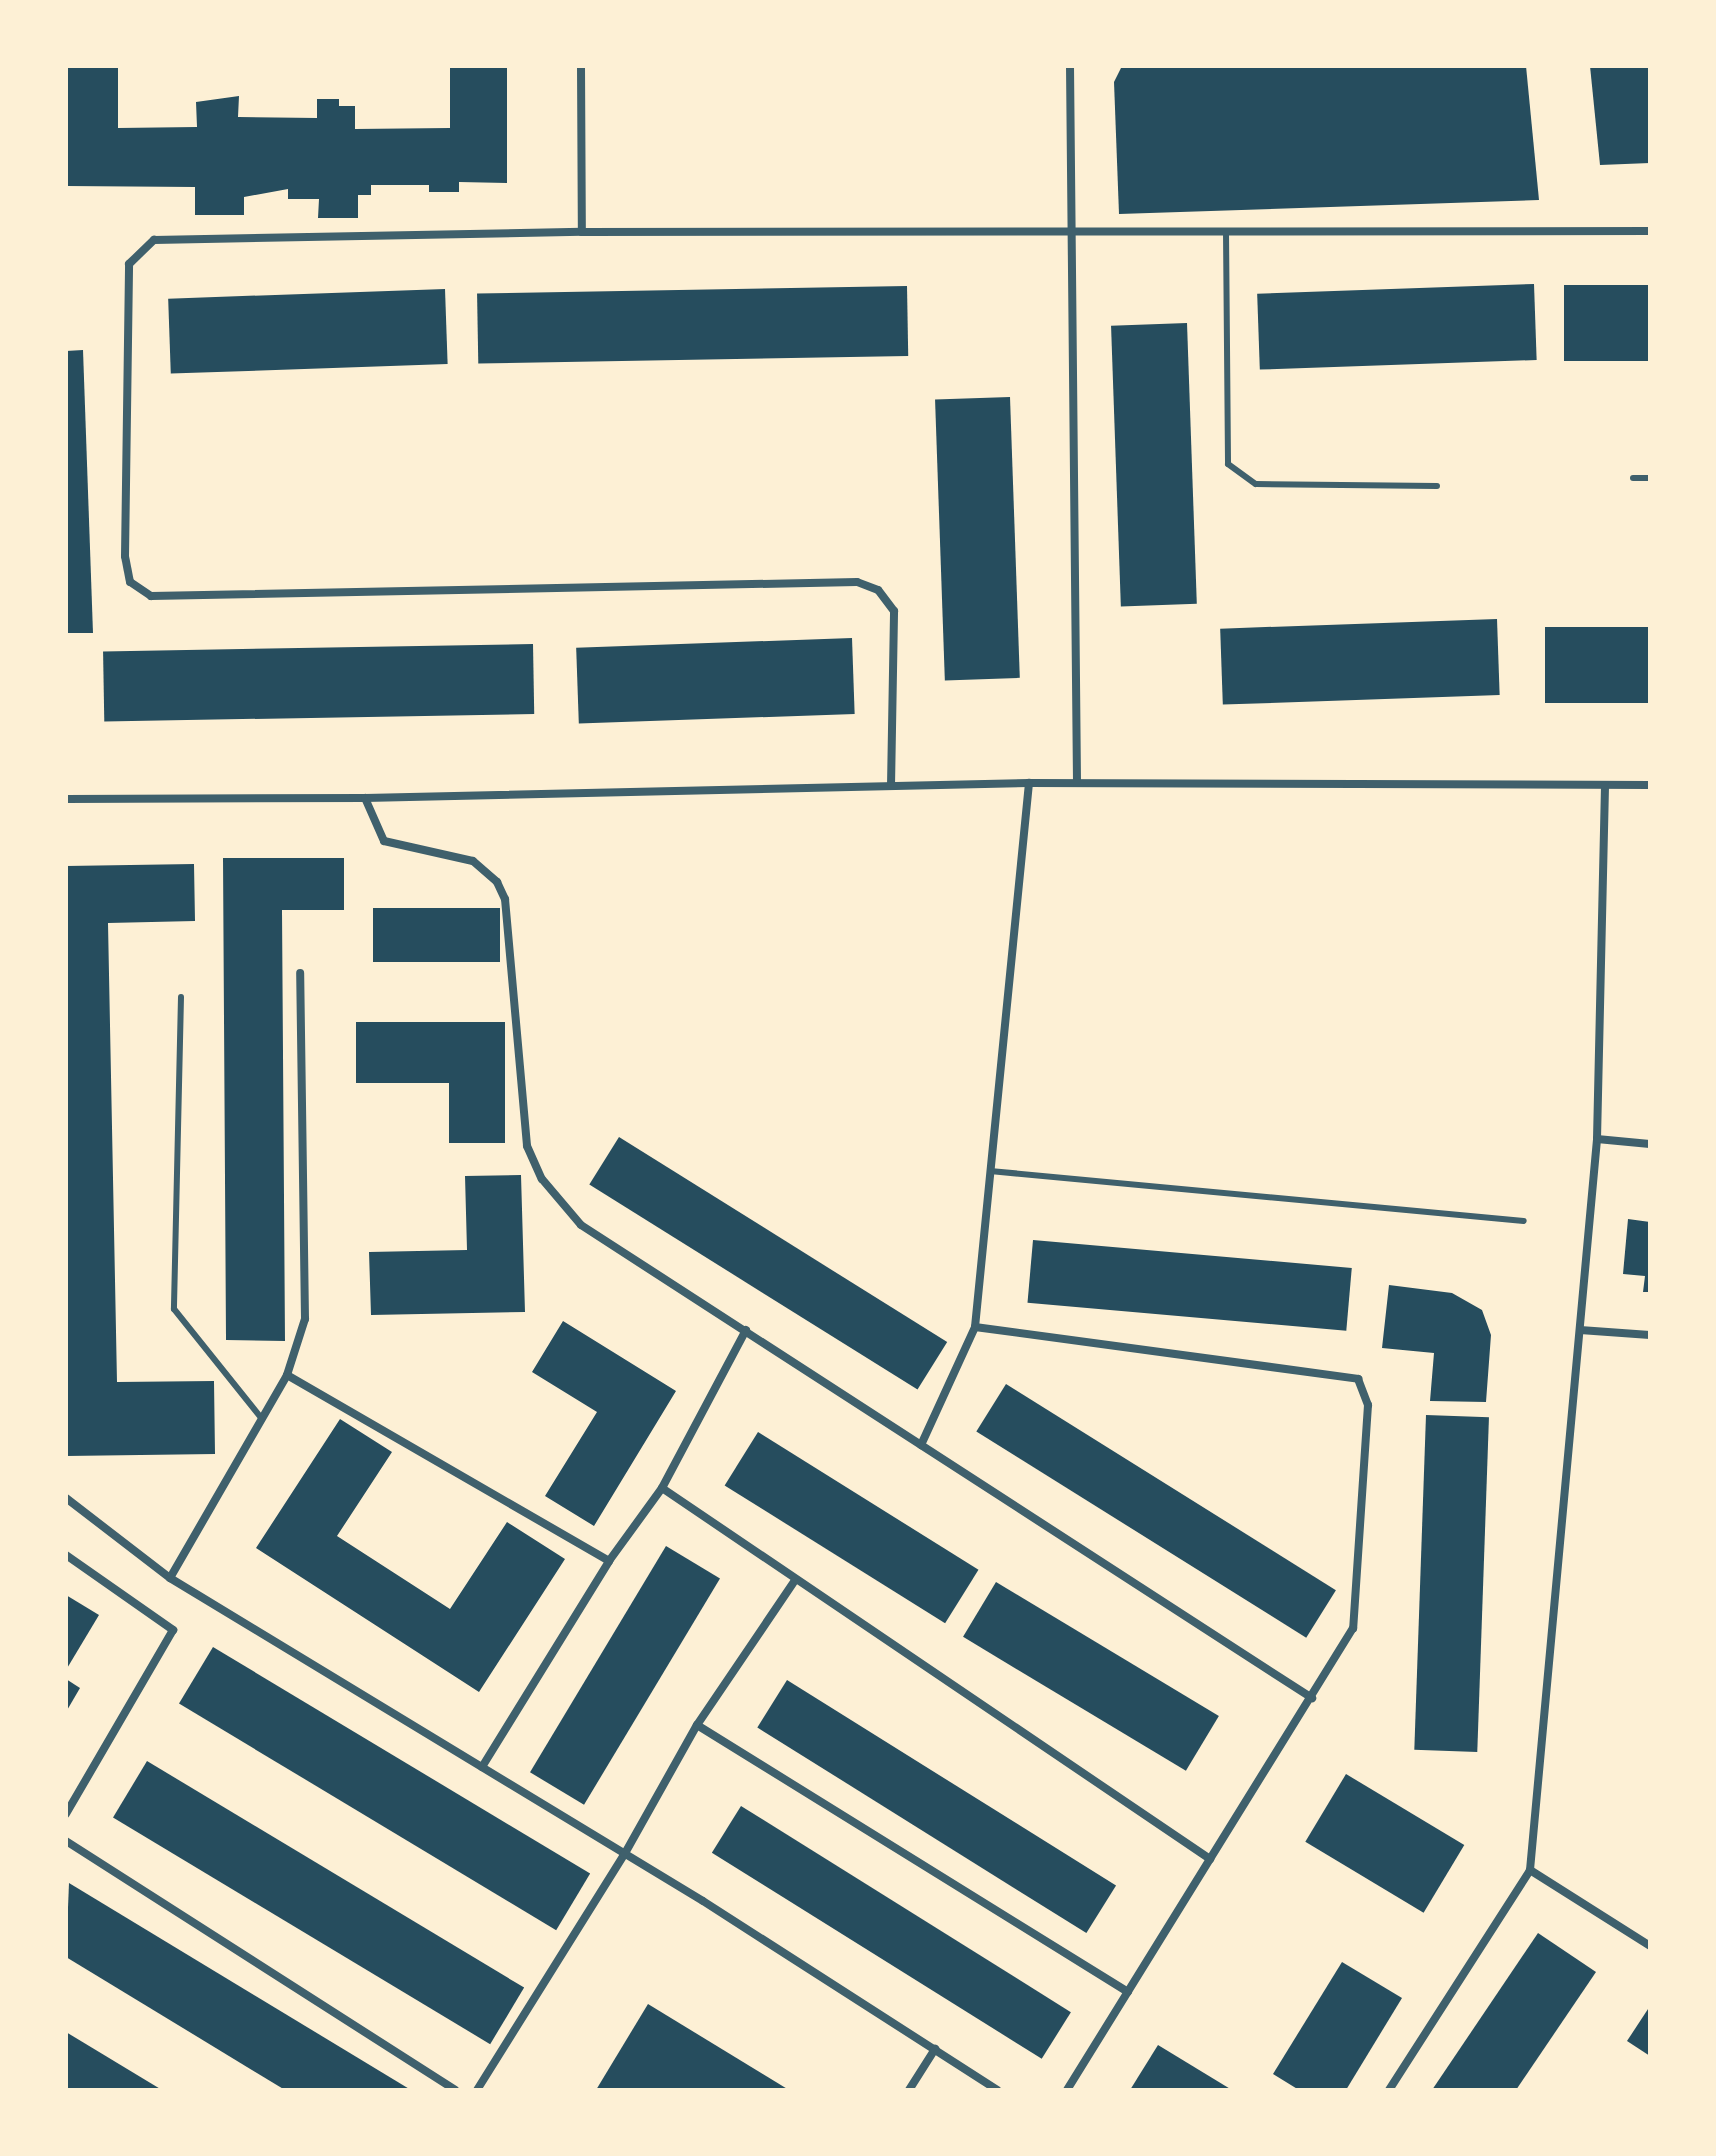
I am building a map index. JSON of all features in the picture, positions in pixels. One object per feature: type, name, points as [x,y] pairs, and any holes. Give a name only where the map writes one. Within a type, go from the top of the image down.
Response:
[{"type":"street","points":[[581,66],[582,232]]},
{"type":"street","points":[[1070,66],[1077,783]]},
{"type":"street","points":[[891,786],[894,611],[878,590],[857,582],[183,598],[151,596],[130,582],[125,556],[126,292],[129,264],[154,240],[582,232],[1650,231]]},
{"type":"street","points":[[921,1445],[975,1327],[1029,783]]},
{"type":"street","points":[[66,799],[365,798],[1029,783],[1650,785]]},
{"type":"street","points":[[1389,2090],[1530,1870],[1597,1139],[1605,785]]},
{"type":"street","points":[[365,798],[384,841],[473,861],[486,868],[505,899],[527,1146],[542,1179],[581,1225],[1312,1698]]},
{"type":"street","points":[[170,1578],[287,1375],[305,1319],[300,973]]},
{"type":"street","points":[[1597,1139],[1650,1144]]},
{"type":"street","points":[[975,1327],[1358,1379],[1368,1405],[1353,1628],[1067,2090]]},
{"type":"street","points":[[482,1767],[609,1561],[662,1488],[746,1330]]},
{"type":"street","points":[[1580,1330],[1650,1335]]},
{"type":"street","points":[[287,1375],[609,1561]]},
{"type":"street","points":[[662,1488],[794,1582],[1210,1859]]},
{"type":"street","points":[[66,1498],[170,1578],[482,1767],[997,2090]]},
{"type":"street","points":[[66,1555],[173,1630],[66,1814]]},
{"type":"street","points":[[477,2090],[624,1855],[697,1725],[794,1582]]},
{"type":"street","points":[[697,1725],[1128,1992]]},
{"type":"street","points":[[66,1841],[455,2090]]},
{"type":"street","points":[[1530,1870],[1650,1946]]},
{"type":"street","points":[[909,2090],[935,2049]]},
{"type":"lane","points":[[1226,232],[1228,464],[1256,484],[1437,486]]},
{"type":"lane","points":[[1633,478],[1650,478]]},
{"type":"lane","points":[[181,997],[174,1309],[262,1419]]},
{"type":"lane","points":[[990,1171],[1524,1221]]},
{"type":"building","points":[[66,66],[118,66],[118,128],[197,127],[196,102],[239,96],[238,117],[317,118],[317,99],[339,99],[339,106],[355,106],[355,129],[450,128],[450,66],[507,66],[507,183],[459,182],[459,192],[429,192],[429,185],[371,185],[371,195],[358,195],[358,218],[318,218],[319,199],[288,199],[288,189],[244,197],[244,215],[195,215],[195,187],[66,186]]},
{"type":"building","points":[[1122,66],[1526,66],[1539,200],[1119,214],[1114,82]]},
{"type":"building","points":[[1590,66],[1650,66],[1650,163],[1600,165]]},
{"type":"building","points":[[1534,284],[1537,360],[1260,370],[1257,294]]},
{"type":"building","points":[[1564,285],[1650,285],[1650,361],[1564,361]]},
{"type":"building","points":[[907,286],[908,356],[478,363],[477,294]]},
{"type":"building","points":[[445,289],[448,364],[171,374],[168,299]]},
{"type":"building","points":[[1187,323],[1197,604],[1121,606],[1111,326]]},
{"type":"building","points":[[83,350],[93,633],[66,633],[66,351]]},
{"type":"building","points":[[1010,397],[1020,678],[945,680],[935,400]]},
{"type":"building","points":[[1497,619],[1500,695],[1223,705],[1220,629]]},
{"type":"building","points":[[1545,627],[1650,627],[1650,703],[1545,703]]},
{"type":"building","points":[[852,638],[855,714],[579,724],[576,648]]},
{"type":"building","points":[[533,644],[534,714],[104,721],[103,652]]},
{"type":"building","points":[[223,858],[344,858],[344,910],[282,910],[285,1341],[226,1340]]},
{"type":"building","points":[[194,864],[195,921],[108,923],[117,1382],[214,1381],[215,1454],[66,1456],[66,866]]},
{"type":"building","points":[[373,908],[500,908],[500,962],[373,962]]},
{"type":"building","points":[[356,1022],[505,1022],[505,1143],[449,1143],[449,1083],[356,1083]]},
{"type":"building","points":[[619,1137],[947,1342],[918,1390],[589,1184]]},
{"type":"building","points":[[521,1175],[525,1312],[371,1315],[369,1252],[467,1250],[465,1176]]},
{"type":"building","points":[[1628,1219],[1650,1222],[1650,1292],[1643,1292],[1645,1276],[1623,1274]]},
{"type":"building","points":[[1033,1240],[1352,1268],[1346,1331],[1028,1303]]},
{"type":"building","points":[[1389,1285],[1452,1293],[1482,1310],[1491,1335],[1486,1402],[1430,1401],[1434,1353],[1382,1348]]},
{"type":"building","points":[[563,1321],[676,1391],[594,1526],[545,1496],[597,1412],[532,1372]]},
{"type":"building","points":[[1006,1384],[1336,1590],[1306,1638],[976,1431]]},
{"type":"building","points":[[1426,1415],[1489,1417],[1477,1752],[1414,1750]]},
{"type":"building","points":[[340,1419],[392,1452],[337,1536],[450,1609],[507,1522],[565,1559],[479,1692],[256,1548]]},
{"type":"building","points":[[758,1432],[978,1570],[945,1623],[725,1485]]},
{"type":"building","points":[[666,1546],[720,1578],[584,1805],[530,1772]]},
{"type":"building","points":[[996,1582],[1219,1716],[1186,1771],[963,1637]]},
{"type":"building","points":[[66,1595],[99,1615],[66,1670]]},
{"type":"building","points":[[213,1647],[590,1874],[556,1930],[179,1704]]},
{"type":"building","points":[[66,1679],[80,1688],[66,1712]]},
{"type":"building","points":[[787,1680],[1116,1886],[1086,1933],[757,1727]]},
{"type":"building","points":[[147,1761],[524,1988],[490,2044],[113,1818]]},
{"type":"building","points":[[1346,1774],[1464,1845],[1424,1913],[1305,1842]]},
{"type":"building","points":[[741,1806],[1071,2012],[1042,2059],[712,1853]]},
{"type":"building","points":[[69,1883],[411,2090],[285,2090],[66,1957]]},
{"type":"building","points":[[1538,1933],[1596,1972],[1516,2090],[1432,2090]]},
{"type":"building","points":[[1342,1962],[1402,1998],[1346,2090],[1299,2090],[1273,2074]]},
{"type":"building","points":[[648,2004],[789,2090],[596,2090]]},
{"type":"building","points":[[1650,2006],[1650,2056],[1627,2041]]},
{"type":"building","points":[[66,2032],[162,2090],[66,2090]]},
{"type":"building","points":[[1158,2045],[1232,2090],[1130,2090]]}]
